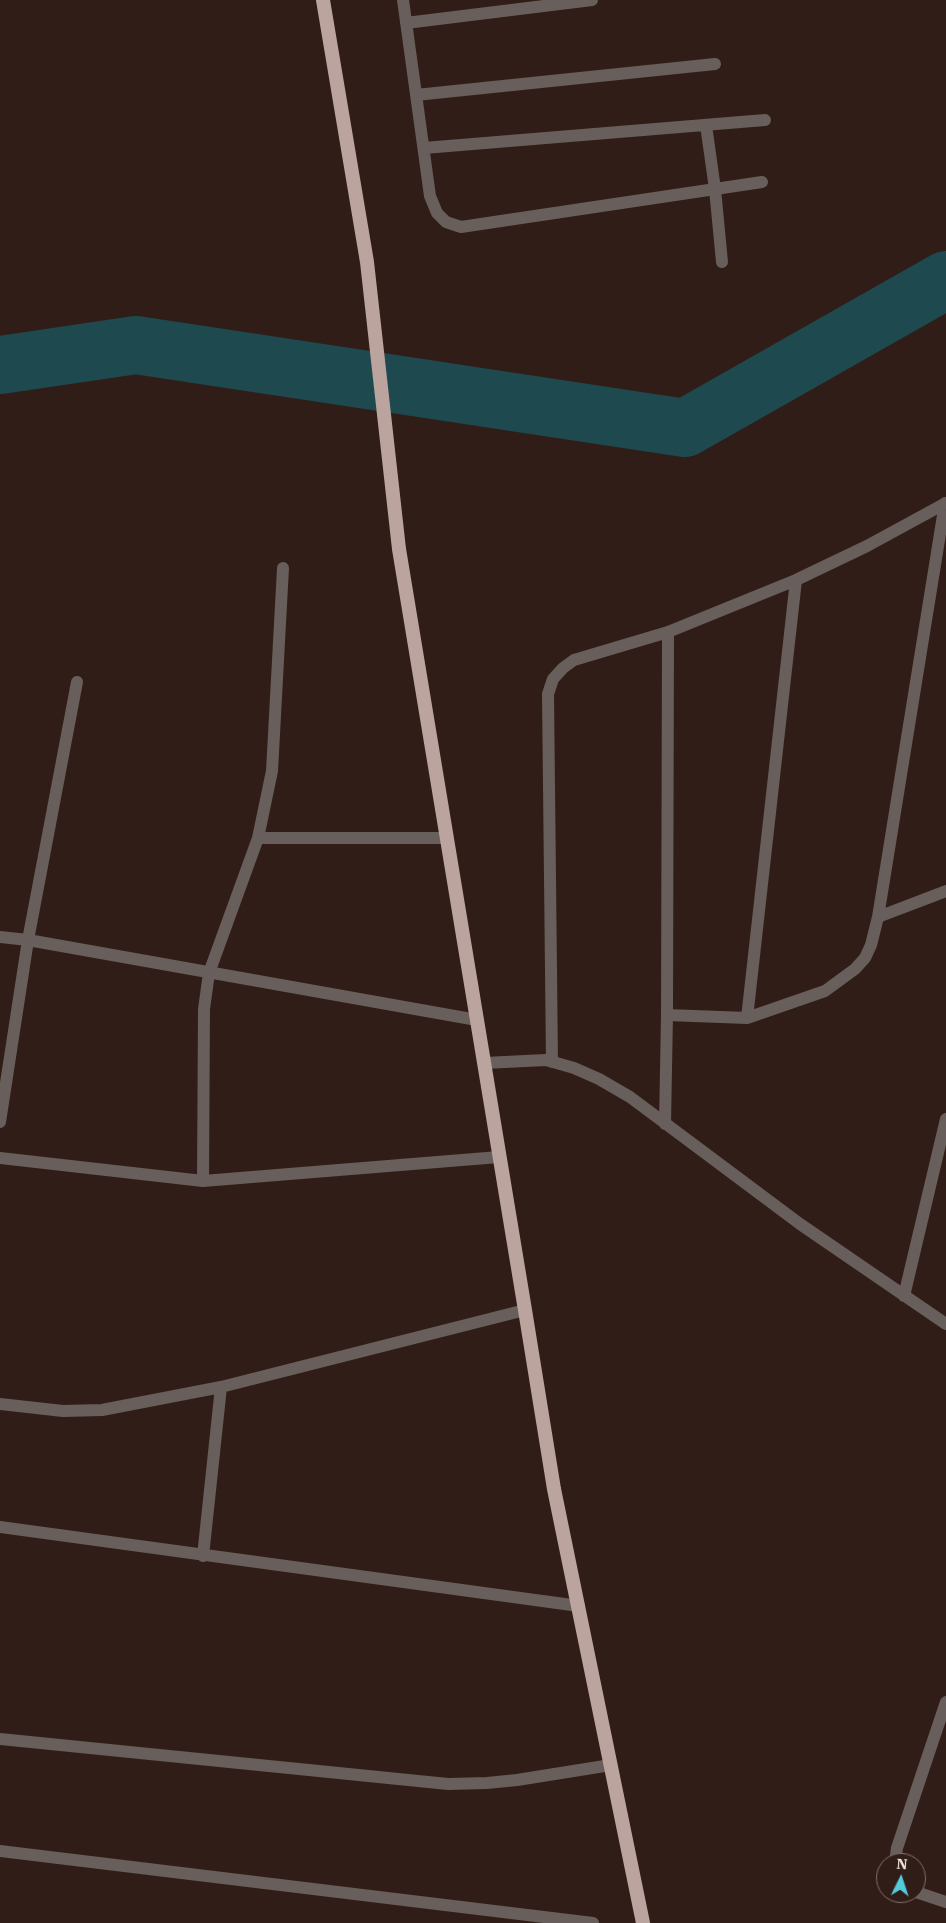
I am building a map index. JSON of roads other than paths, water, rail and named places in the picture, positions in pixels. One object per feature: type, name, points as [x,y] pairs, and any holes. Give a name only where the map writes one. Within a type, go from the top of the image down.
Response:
[{"type":"highway","points":[[323,0],[367,262],[399,549],[554,1489],[643,1923]]},
{"type":"street","points":[[403,0],[430,196],[437,213],[446,222],[462,227],[762,182]]},
{"type":"street","points":[[406,22],[592,0]]},
{"type":"street","points":[[416,95],[715,64]]},
{"type":"street","points":[[424,148],[765,120]]},
{"type":"street","points":[[706,124],[722,262]]},
{"type":"street","points":[[552,1062],[548,694],[553,680],[562,668],[574,660],[668,632],[796,580],[867,546],[946,503]]},
{"type":"street","points":[[667,1015],[747,1018],[825,991],[865,958],[871,945],[878,917],[946,503]]},
{"type":"street","points":[[202,1181],[204,1009],[209,973],[258,838],[272,772],[283,568]]},
{"type":"street","points":[[747,1018],[796,580]]},
{"type":"street","points":[[665,1124],[668,632]]},
{"type":"street","points":[[0,1122],[28,940],[77,682]]},
{"type":"street","points":[[258,838],[447,838]]},
{"type":"street","points":[[878,917],[946,891]]},
{"type":"street","points":[[0,937],[28,940],[477,1020]]},
{"type":"street","points":[[484,1063],[546,1060],[574,1068],[600,1079],[630,1097],[800,1224],[946,1324]]},
{"type":"street","points":[[904,1296],[946,1119]]},
{"type":"street","points":[[0,1158],[202,1181],[500,1157]]},
{"type":"street","points":[[0,1404],[64,1412],[102,1410],[220,1387],[525,1310]]},
{"type":"street","points":[[203,1556],[220,1387]]},
{"type":"street","points":[[0,1527],[579,1606]]},
{"type":"street","points":[[896,1853],[946,1702]]},
{"type":"street","points":[[0,1738],[448,1784],[517,1780],[611,1765]]},
{"type":"street","points":[[0,1851],[593,1923]]},
{"type":"street","points":[[926,1895],[946,1902]]},
{"type":"waterway","points":[[0,365],[136,345],[685,428],[946,280]]}]
